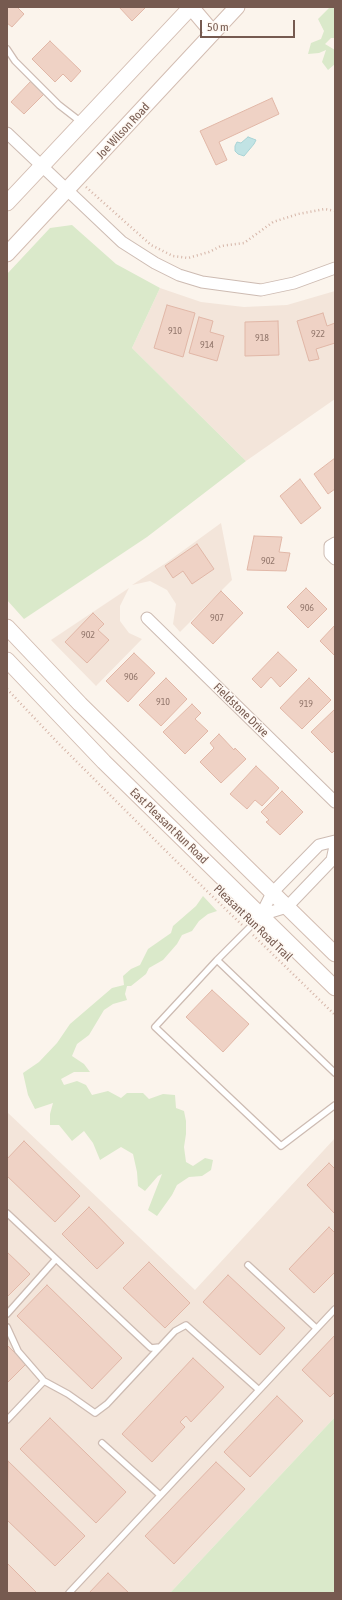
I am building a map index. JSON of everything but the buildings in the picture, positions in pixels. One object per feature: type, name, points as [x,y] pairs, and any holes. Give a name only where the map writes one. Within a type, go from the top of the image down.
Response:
[{"type":"main road","points":[[7,203],[191,7],[213,33]]},
{"type":"main road","name":"Joe Wilson Road","points":[[7,254],[78,180],[237,7]]},
{"type":"main road","name":"East Pleasant Run Road","points":[[7,627],[80,704],[335,954]]},
{"type":"main road","name":"East Pleasant Run Road","points":[[7,660],[104,762],[335,988]]},
{"type":"street","points":[[7,133],[122,242],[155,263],[179,275],[202,282],[261,290],[294,283],[335,268]]},
{"type":"street","points":[[333,556],[330,546],[335,543]]},
{"type":"street","name":"Fieldstone Drive","points":[[147,618],[335,802]]},
{"type":"street","points":[[261,915],[272,893],[319,845],[335,841]]},
{"type":"street","points":[[261,915],[287,907],[332,860],[335,846]]},
{"type":"lane","points":[[7,49],[15,61],[55,101],[83,123]]},
{"type":"lane","points":[[261,915],[155,1027],[281,1146],[335,1105]]},
{"type":"lane","points":[[217,960],[335,1073]]},
{"type":"lane","points":[[7,1213],[151,1348],[160,1348]]},
{"type":"lane","points":[[7,1314],[56,1259]]},
{"type":"lane","points":[[248,1265],[316,1328]]},
{"type":"lane","points":[[69,1593],[335,1308]]},
{"type":"lane","points":[[7,1327],[18,1351],[44,1382],[68,1394],[95,1413],[107,1404],[175,1332],[186,1325],[259,1390]]},
{"type":"lane","points":[[7,1420],[44,1382]]},
{"type":"lane","points":[[102,1443],[160,1495]]},
{"type":"path","points":[[78,180],[150,245],[173,256],[188,258],[209,252],[221,246],[244,243],[273,222],[298,214],[325,209],[335,211]]},
{"type":"path","name":"Pleasant Run Road Trail","points":[[7,689],[58,743],[175,860],[335,1015]]},
{"type":"shaded area","points":[[160,288],[201,302],[244,307],[287,305],[335,291],[335,399],[246,461],[132,348]]},
{"type":"shaded area","points":[[221,523],[232,580],[180,632],[173,624],[176,604],[167,590],[150,581],[132,585],[166,563]]},
{"type":"shaded area","points":[[129,588],[120,606],[120,621],[129,633],[142,639],[96,686],[51,640]]},
{"type":"shaded area","points":[[7,1112],[195,1290],[335,1138],[335,1417],[170,1593],[7,1593]]},
{"type":"green space","points":[[330,7],[335,7],[335,38],[331,38],[325,44],[335,50],[335,64],[328,70],[322,62],[326,50],[319,53],[308,54],[311,43],[321,39],[324,31],[318,19]]},
{"type":"green space","points":[[72,225],[116,264],[160,288],[132,348],[246,461],[147,537],[24,619],[7,600],[7,274],[50,228]]},
{"type":"green space","points":[[203,896],[217,911],[208,914],[199,921],[192,931],[182,935],[177,944],[163,960],[149,968],[146,974],[131,986],[127,986],[125,994],[127,1000],[113,1004],[104,1010],[89,1035],[77,1044],[72,1056],[84,1064],[90,1072],[74,1072],[61,1079],[64,1085],[77,1081],[86,1085],[92,1095],[108,1091],[121,1098],[127,1093],[143,1093],[149,1099],[163,1094],[175,1095],[176,1108],[184,1111],[186,1121],[184,1147],[186,1162],[193,1166],[205,1158],[213,1160],[211,1170],[202,1176],[189,1177],[177,1185],[172,1195],[157,1216],[148,1210],[162,1174],[158,1176],[145,1191],[138,1186],[133,1154],[121,1147],[100,1160],[93,1143],[84,1131],[72,1141],[59,1125],[50,1125],[50,1114],[53,1103],[35,1109],[28,1095],[23,1073],[39,1062],[57,1043],[70,1024],[112,988],[124,985],[123,976],[131,969],[140,965],[148,949],[171,933],[173,926],[196,906]]},
{"type":"green space","points":[[335,1417],[335,1593],[170,1593]]},
{"type":"water","points":[[248,137],[256,140],[254,144],[244,156],[238,154],[235,151],[237,142],[241,143]]}]
